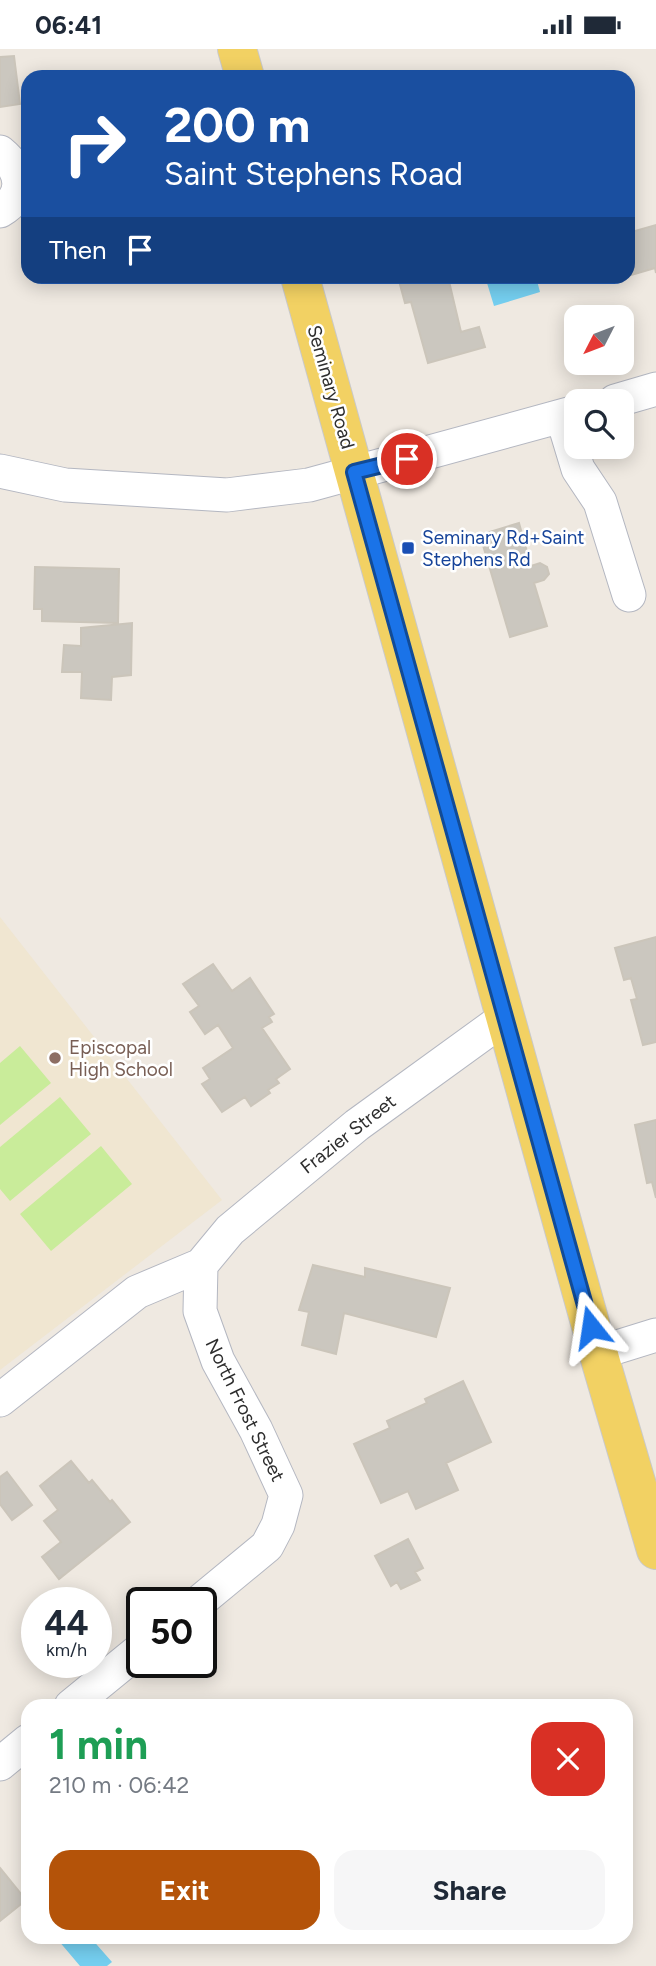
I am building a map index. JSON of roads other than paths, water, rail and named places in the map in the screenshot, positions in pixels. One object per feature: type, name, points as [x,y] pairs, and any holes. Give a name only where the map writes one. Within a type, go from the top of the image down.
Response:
[{"type":"main road","points":[[237,49],[243,70]]},
{"type":"main road","name":"Seminary Road","points":[[302,284],[598,1353],[656,1550]]},
{"type":"street","points":[[0,152],[12,162],[20,176],[19,193],[0,211]]},
{"type":"street","points":[[634,395],[656,389]]},
{"type":"street","points":[[0,471],[65,485],[227,495],[309,485],[564,415]]},
{"type":"street","points":[[576,459],[578,469],[600,502],[629,595]]},
{"type":"street","name":"Frazier Street","points":[[201,1265],[230,1230],[318,1157],[506,1017]]},
{"type":"street","points":[[0,1401],[138,1291],[201,1265]]},
{"type":"street","name":"North Frost Street","points":[[201,1265],[200,1311],[218,1361],[256,1430],[286,1495],[278,1525],[267,1546],[217,1587]]},
{"type":"street","points":[[598,1353],[656,1335]]},
{"type":"street","points":[[80,1699],[126,1661]]},
{"type":"street","points":[[0,1764],[21,1747]]},
{"type":"water","points":[[487,284],[538,284],[540,292],[494,306]]},
{"type":"water","points":[[61,1944],[96,1944],[112,1962],[107,1966],[80,1966]]},
{"type":"place","name":"Seminary Rd+Saint Stephens Rd","points":[[408,548]]},
{"type":"place","name":"Episcopal High School","points":[[55,1058]]}]
